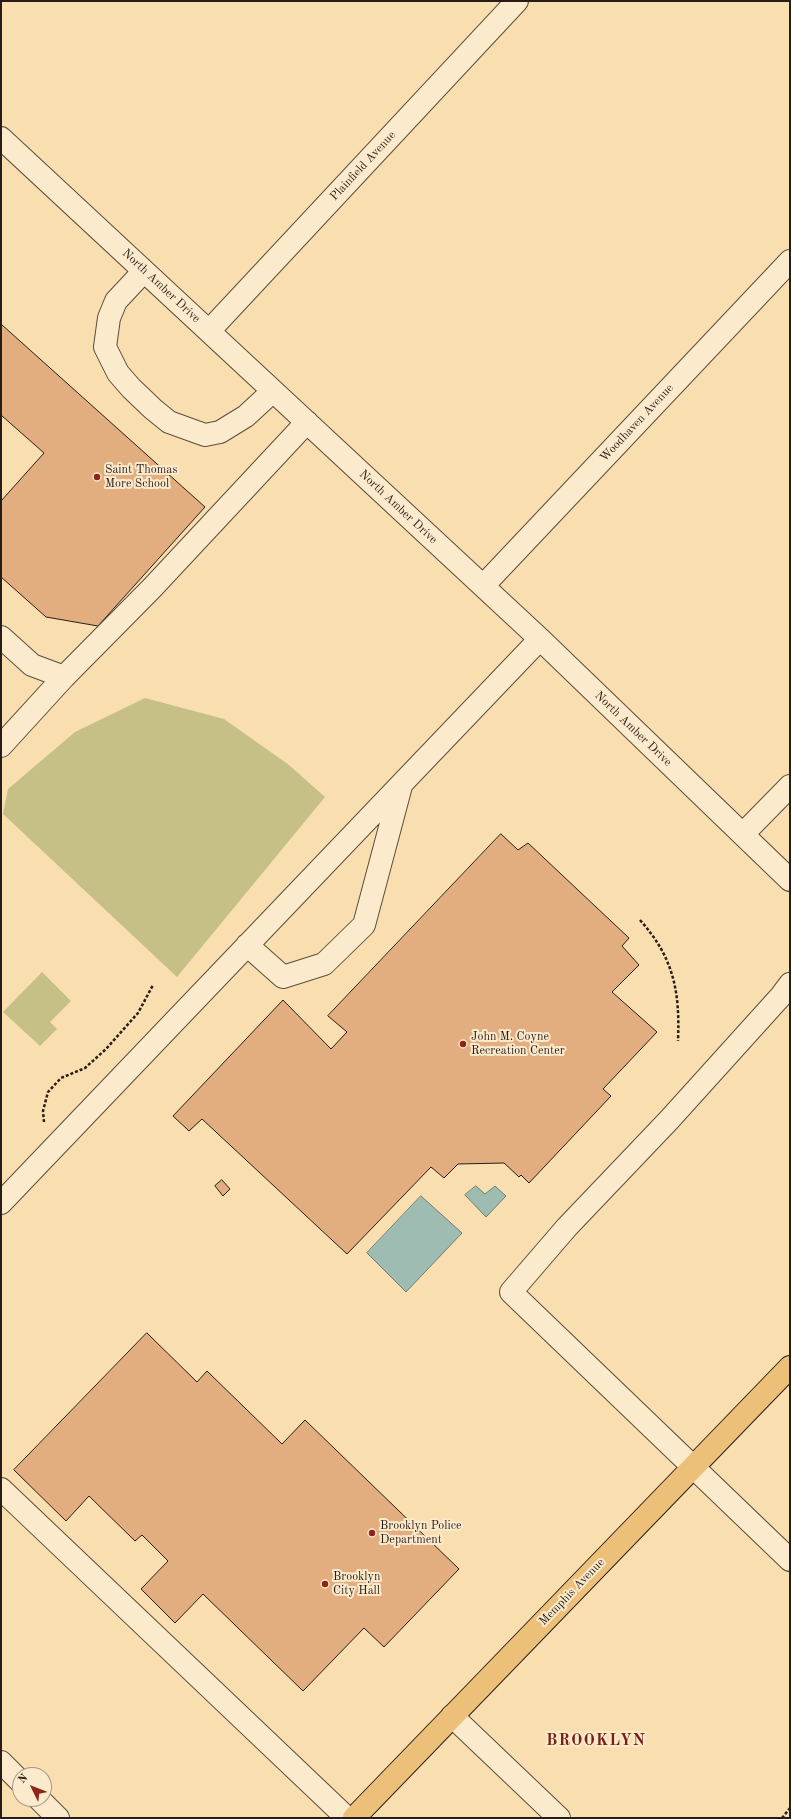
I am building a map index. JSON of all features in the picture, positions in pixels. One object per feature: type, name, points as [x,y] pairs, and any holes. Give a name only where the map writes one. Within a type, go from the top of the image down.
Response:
[{"type":"main road","name":"Memphis Avenue","points":[[354,1818],[790,1367]]},
{"type":"street","name":"Plainfield Avenue","points":[[209,331],[517,1]]},
{"type":"street","name":"North Amber Drive","points":[[1,138],[540,639],[790,880]]},
{"type":"street","name":"Woodhaven Avenue","points":[[483,586],[790,260]]},
{"type":"street","points":[[144,271],[116,301],[109,318],[105,348],[118,373],[131,388],[169,422],[205,435],[220,432],[246,416],[274,391]]},
{"type":"street","points":[[1,746],[64,677],[146,593],[307,422]]},
{"type":"street","points":[[1,637],[32,665],[64,677]]},
{"type":"street","points":[[1,1203],[540,639]]},
{"type":"street","points":[[247,945],[283,977],[324,964],[364,925],[402,783]]},
{"type":"street","points":[[743,834],[790,786]]},
{"type":"street","points":[[790,984],[680,1108],[567,1227],[511,1292],[790,1560]]},
{"type":"street","points":[[1,1489],[347,1818]]},
{"type":"street","points":[[452,1716],[560,1818]]},
{"type":"street","points":[[1,1762],[12,1773]]},
{"type":"street","points":[[47,1807],[58,1818]]},
{"type":"path","points":[[640,920],[662,949],[675,980],[679,1017],[678,1042]]},
{"type":"path","points":[[44,1129],[43,1111],[48,1092],[61,1078],[85,1068],[106,1049],[138,1013],[153,985]]},
{"type":"path","points":[[782,1818],[790,1808]]},
{"type":"shaded area","points":[[145,698],[224,719],[289,765],[325,797],[177,977],[3,814],[8,789],[75,732]]},
{"type":"shaded area","points":[[42,972],[71,1001],[50,1022],[57,1029],[40,1046],[3,1012]]},
{"type":"water","points":[[476,1186],[485,1194],[495,1186],[506,1196],[486,1217],[465,1195]]},
{"type":"water","points":[[421,1196],[462,1233],[406,1292],[367,1253]]},
{"type":"building","name":"Saint Thomas More School","points":[[1,324],[205,507],[98,626],[46,617],[1,577],[1,501],[44,453],[1,415]]},
{"type":"building","points":[[501,834],[518,850],[528,843],[629,938],[622,946],[639,965],[612,992],[657,1032],[603,1089],[611,1096],[529,1183],[521,1175],[519,1177],[504,1163],[458,1164],[444,1178],[431,1167],[347,1254],[202,1119],[189,1131],[173,1116],[283,1000],[331,1049],[347,1032],[328,1016]]},
{"type":"building","points":[[222,1180],[230,1189],[223,1196],[215,1186]]},
{"type":"building","points":[[147,1333],[197,1382],[207,1371],[282,1444],[305,1420],[459,1569],[384,1647],[364,1628],[303,1691],[203,1594],[175,1623],[141,1589],[168,1561],[142,1535],[135,1541],[89,1496],[66,1521],[14,1470]]},
{"type":"place","name":"Saint Thomas More School","points":[[97,477]]},
{"type":"place","name":"John M. Coyne Recreation Center","points":[[463,1044]]},
{"type":"place","name":"Brooklyn Police Department","points":[[372,1533]]},
{"type":"place","name":"Brooklyn City Hall","points":[[325,1584]]},
{"type":"district","name":"BROOKLYN","points":[[596,1741]]}]
